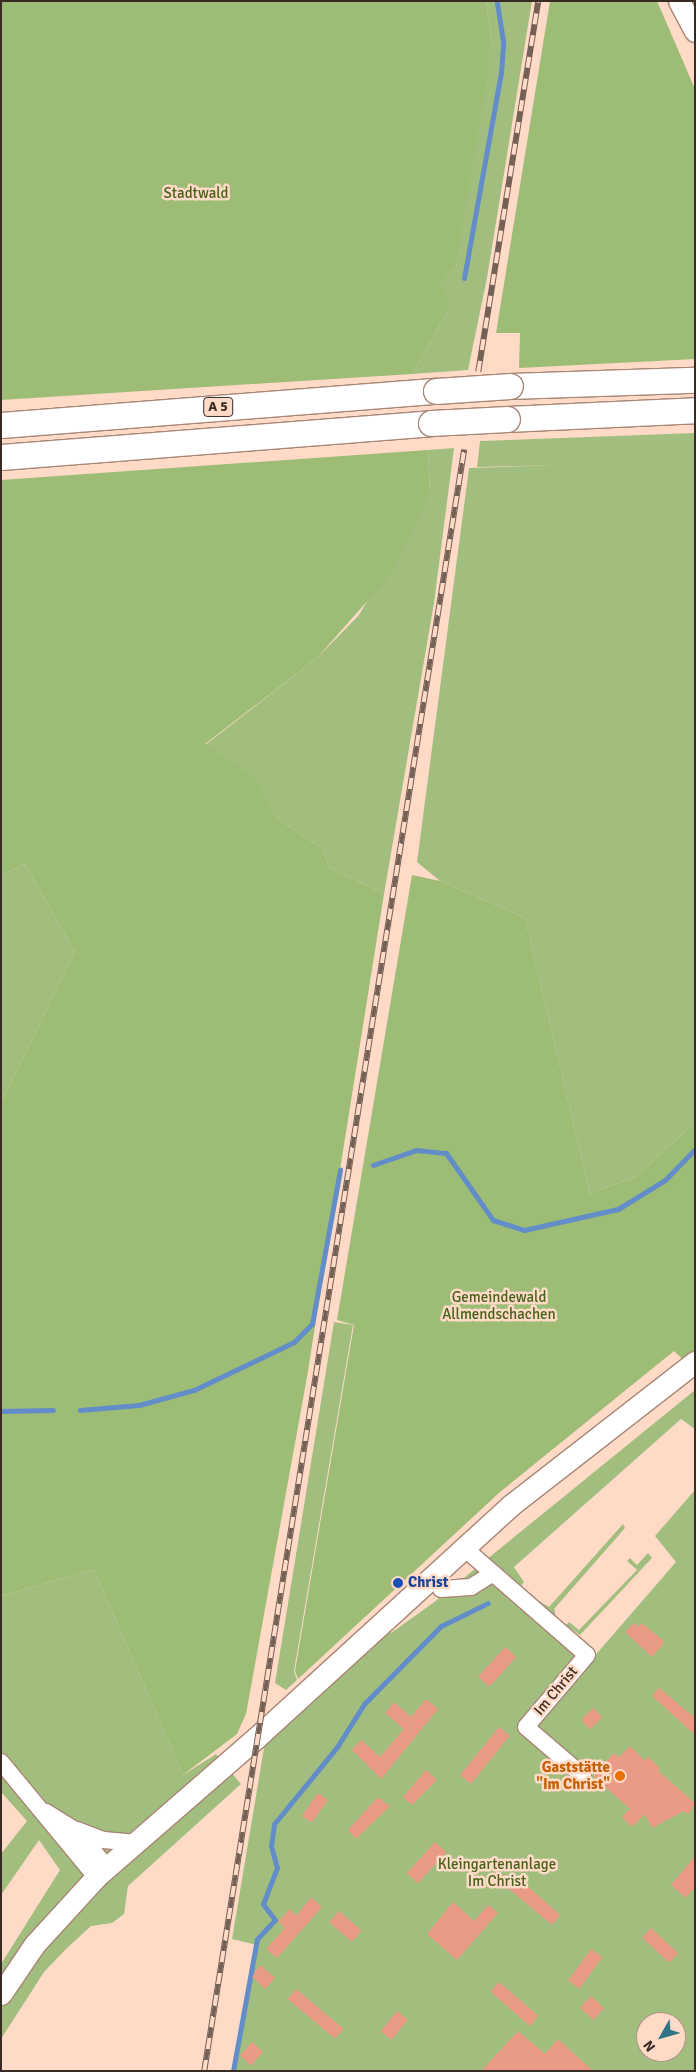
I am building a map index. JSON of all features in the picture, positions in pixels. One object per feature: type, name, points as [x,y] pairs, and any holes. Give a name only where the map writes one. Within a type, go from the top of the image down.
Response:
[{"type":"highway","name":"A 5","points":[[1,425],[510,386],[695,380]]},
{"type":"highway","name":"A 5","points":[[1,457],[432,423],[695,410]]},
{"type":"main road","points":[[679,1],[695,30]]},
{"type":"main road","points":[[1,1994],[34,1945],[102,1872],[256,1738],[463,1547],[560,1465],[695,1362]]},
{"type":"street","name":"Im Christ","points":[[463,1547],[587,1655],[526,1727],[583,1776]]},
{"type":"street","points":[[440,1590],[471,1587],[493,1573]]},
{"type":"street","points":[[1,1762],[40,1808],[102,1872]]},
{"type":"street","points":[[40,1808],[75,1830],[103,1840],[135,1843]]},
{"type":"street","points":[[75,1830],[102,1872]]},
{"type":"green space","name":"Stadtwald","points":[[1,1],[486,1],[491,36],[485,93],[456,267],[440,283],[451,305],[412,374],[1,400]]},
{"type":"green space","points":[[486,1],[532,1],[487,278],[468,370],[412,374],[451,305],[439,283],[456,267],[491,36]]},
{"type":"green space","points":[[550,1],[657,1],[695,89],[695,359],[519,368],[520,333],[496,333]]},
{"type":"green space","points":[[695,433],[695,1122],[637,1176],[590,1194],[525,918],[440,881],[417,862],[469,468],[563,465],[477,467],[480,441]]},
{"type":"green space","points":[[454,448],[434,603],[384,894],[329,868],[323,849],[278,819],[255,778],[205,745],[317,658],[359,615],[430,493],[428,450]]},
{"type":"green space","points":[[428,450],[430,493],[392,573],[317,658],[205,744],[256,778],[278,819],[323,849],[329,868],[384,894],[307,1377],[246,1714],[237,1734],[183,1775],[94,1569],[1,1596],[1,1103],[75,952],[25,864],[1,875],[1,480]]},
{"type":"green space","points":[[25,864],[75,952],[1,1103],[1,875]]},
{"type":"green space","name":"Gemeindewald Allmendschachen","points":[[412,875],[440,881],[525,918],[590,1194],[637,1176],[695,1122],[695,1371],[674,1351],[500,1492],[298,1679],[295,1671],[354,1325],[337,1320]]},
{"type":"green space","points":[[334,1322],[353,1325],[294,1671],[297,1680],[286,1690],[275,1683]]},
{"type":"green space","name":"Kleingartenanlage Im Christ","points":[[695,1390],[695,1429],[681,1419],[514,1567],[524,1582],[521,1586],[506,1574],[592,1659],[676,1562],[655,1536],[695,1490],[695,2071],[236,2071],[257,1945],[232,1939],[265,1742],[386,1627],[391,1633],[433,1603]]},
{"type":"green space","points":[[623,1524],[625,1528],[554,1609],[557,1619],[532,1597],[549,1607]]},
{"type":"green space","points":[[648,1553],[652,1558],[580,1635],[566,1625],[569,1622],[579,1630],[637,1570],[627,1561],[630,1558],[637,1565]]},
{"type":"green space","points":[[94,1569],[183,1775],[216,1754],[241,1784],[128,1886],[124,1914],[112,1923],[91,1926],[44,1972],[1,2039],[1,1964],[60,1870],[39,1840],[1,1895],[1,1854],[27,1821],[1,1792],[1,1596]]},
{"type":"building","points":[[634,1623],[639,1627],[642,1623],[665,1642],[652,1657],[625,1632]]},
{"type":"building","points":[[505,1647],[516,1657],[489,1687],[478,1677]]},
{"type":"building","points":[[659,1688],[695,1718],[695,1735],[652,1696]]},
{"type":"building","points":[[426,1699],[438,1709],[381,1779],[352,1750],[361,1740],[380,1757],[404,1729],[385,1713],[394,1702],[411,1717]]},
{"type":"building","points":[[593,1708],[602,1717],[590,1729],[581,1720]]},
{"type":"building","points":[[499,1727],[510,1736],[471,1784],[460,1775]]},
{"type":"building","points":[[630,1746],[645,1761],[648,1757],[660,1768],[658,1771],[695,1803],[688,1815],[684,1811],[652,1828],[645,1814],[632,1827],[622,1817],[630,1809],[593,1776],[614,1753],[619,1757]]},
{"type":"building","points":[[426,1770],[437,1780],[412,1805],[403,1797]]},
{"type":"building","points":[[318,1793],[328,1800],[312,1823],[302,1816]]},
{"type":"building","points":[[378,1797],[390,1806],[356,1839],[348,1830]]},
{"type":"building","points":[[435,1842],[446,1852],[418,1883],[407,1873]]},
{"type":"building","points":[[695,1856],[695,1887],[686,1898],[671,1885]]},
{"type":"building","points":[[514,1874],[560,1915],[552,1925],[504,1885]]},
{"type":"building","points":[[311,1897],[322,1907],[277,1958],[266,1949],[285,1928],[278,1922],[290,1909],[296,1916]]},
{"type":"building","points":[[453,1902],[474,1921],[488,1905],[498,1913],[457,1960],[427,1934]]},
{"type":"building","points":[[339,1911],[362,1931],[352,1942],[329,1922]]},
{"type":"building","points":[[651,1928],[678,1953],[669,1963],[642,1938]]},
{"type":"building","points":[[591,1949],[602,1957],[579,1989],[568,1981]]},
{"type":"building","points":[[260,1965],[275,1978],[265,1989],[252,1977]]},
{"type":"building","points":[[499,1982],[538,2016],[530,2026],[490,1992]]},
{"type":"building","points":[[296,1989],[343,2029],[335,2039],[288,1999]]},
{"type":"building","points":[[591,1996],[604,2008],[593,2020],[580,2008]]},
{"type":"building","points":[[397,2011],[408,2020],[392,2040],[381,2031]]},
{"type":"building","points":[[518,2031],[545,2054],[558,2039],[593,2071],[481,2071]]},
{"type":"building","points":[[252,2042],[263,2052],[251,2065],[240,2055]]},
{"type":"waterway","points":[[464,278],[501,73],[503,41],[497,2]]},
{"type":"waterway","points":[[373,1165],[416,1150],[446,1153],[493,1220],[524,1230],[618,1209],[665,1180],[695,1149]]},
{"type":"waterway","points":[[80,1410],[139,1405],[194,1390],[294,1342],[312,1324],[340,1170]]},
{"type":"waterway","points":[[1,1411],[53,1410]]},
{"type":"waterway","points":[[233,2071],[257,1939],[275,1920],[263,1904],[277,1868],[271,1846],[274,1824],[337,1747],[364,1704],[441,1626],[488,1603]]},
{"type":"railway","points":[[478,372],[538,1]]},
{"type":"railway","points":[[204,2071],[464,450]]},
{"type":"place","name":"Christ","points":[[398,1583]]},
{"type":"place","name":"Gaststätte \"Im Christ\"","points":[[620,1776]]}]
